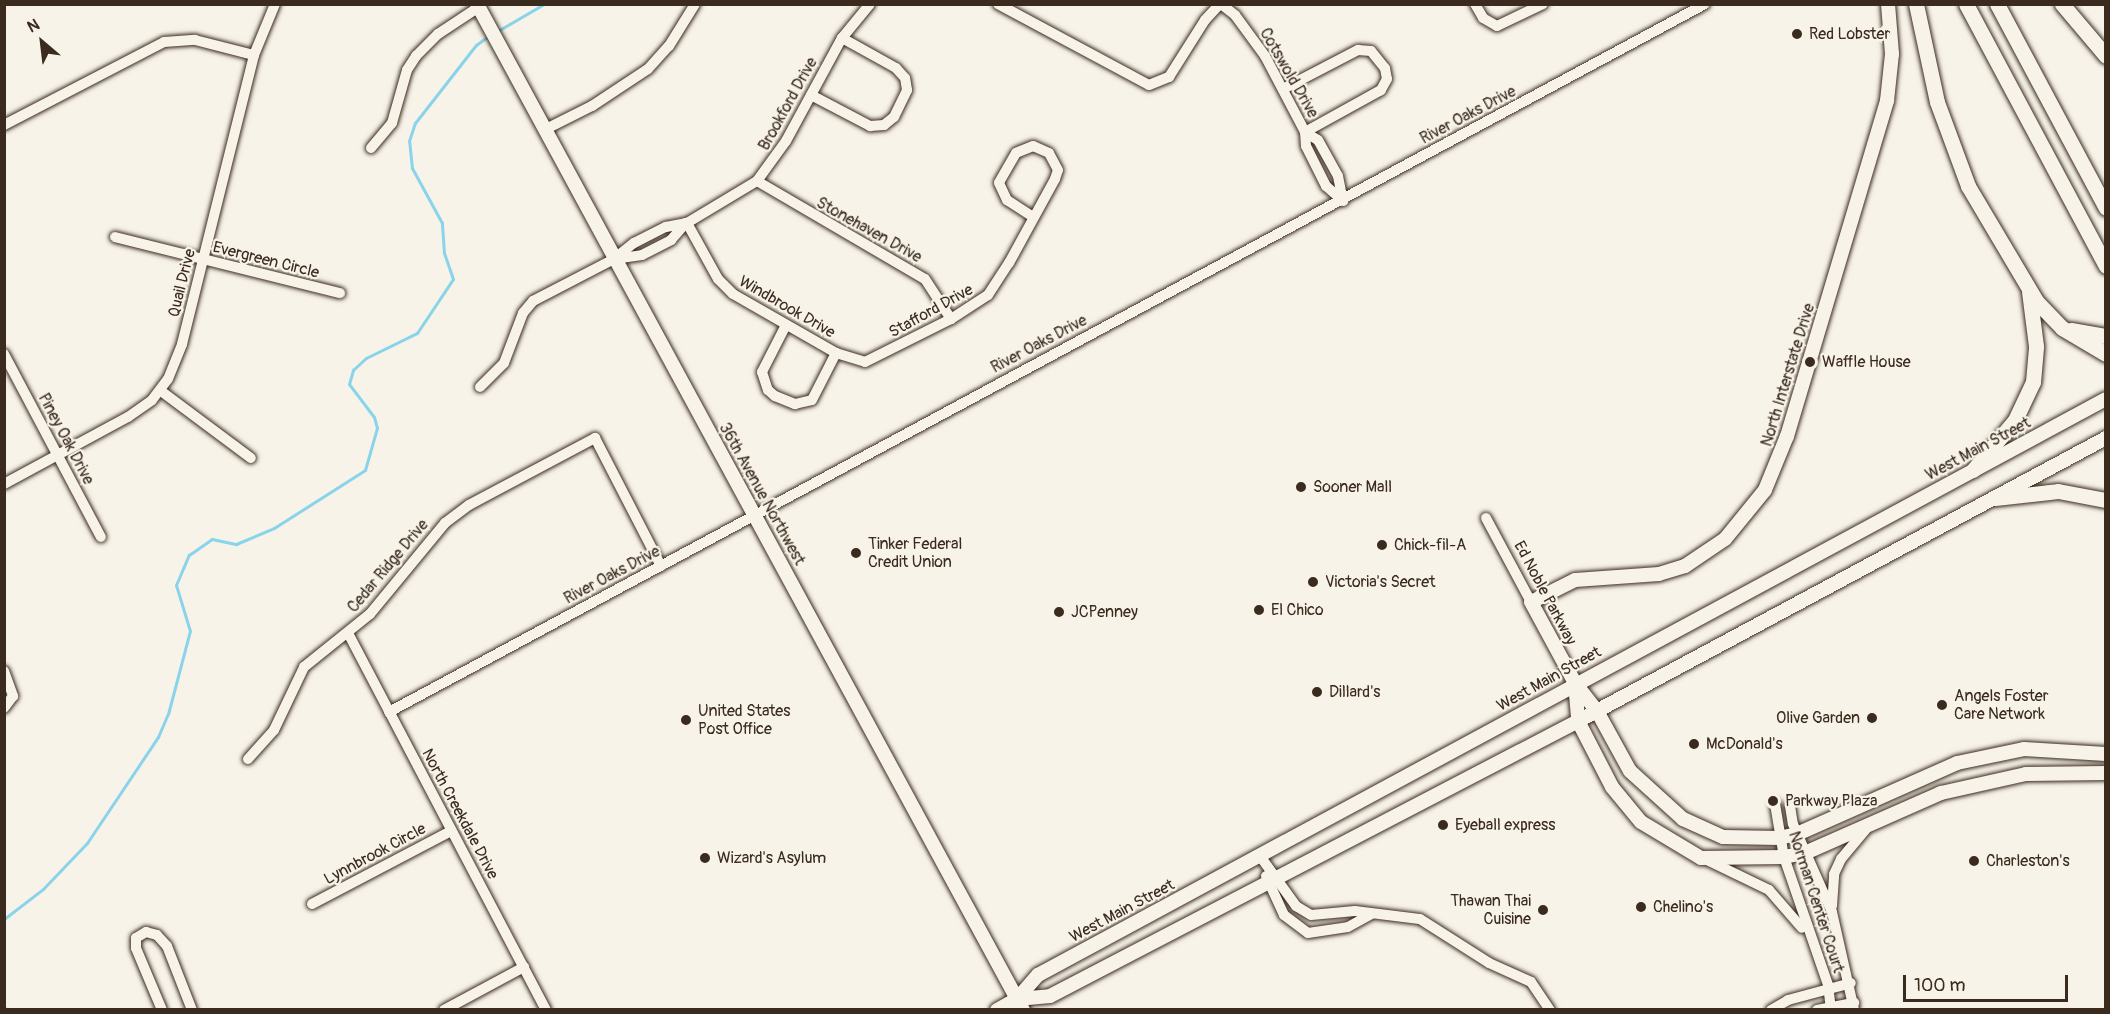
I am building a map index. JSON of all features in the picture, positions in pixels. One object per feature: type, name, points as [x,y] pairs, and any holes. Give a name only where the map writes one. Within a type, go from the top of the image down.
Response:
[{"type":"highway","points":[[1916,4],[1937,102],[1957,160],[2029,291],[2062,328],[2106,354]]},
{"type":"highway","points":[[1966,4],[2106,266]]},
{"type":"highway","points":[[1997,4],[2106,208]]},
{"type":"highway","points":[[2062,4],[2106,56]]},
{"type":"highway","points":[[1973,470],[2015,420],[2033,382],[2036,346],[2029,291]]},
{"type":"highway","points":[[2062,328],[2106,336]]},
{"type":"highway","points":[[1995,498],[2058,491],[2106,500]]},
{"type":"main road","name":"North Interstate Drive","points":[[1531,602],[1575,580],[1659,574],[1685,566],[1725,539],[1765,490],[1787,436],[1887,101],[1892,54],[1888,4]]},
{"type":"main road","name":"36th Avenue Northwest","points":[[478,6],[1020,1004]]},
{"type":"main road","name":"West Main Street","points":[[1020,1004],[1038,975],[1575,683],[2106,399]]},
{"type":"main road","name":"West Main Street","points":[[997,1010],[1050,996],[1578,722],[2106,438]]},
{"type":"main road","name":"Ed Noble Parkway","points":[[1531,602],[1575,683],[1597,711],[1630,771],[1683,819],[1723,837],[1779,838],[1797,834],[1957,763],[2024,749],[2106,754]]},
{"type":"main road","name":"Ed Noble Parkway","points":[[1575,683],[1578,722],[1612,787],[1641,822],[1701,858]]},
{"type":"main road","points":[[1701,858],[1784,857],[1805,853],[1941,793],[2026,774],[2106,774]]},
{"type":"street","name":"Quail Drive","points":[[4,484],[129,417],[161,391],[182,345],[254,55],[275,4]]},
{"type":"street","points":[[544,130],[592,106],[648,69],[669,46],[695,4]]},
{"type":"street","name":"Brookford Drive","points":[[480,387],[504,363],[523,313],[533,301],[614,259],[642,255],[671,240],[687,223],[757,181],[781,150],[842,38],[870,4]]},
{"type":"street","points":[[998,4],[1149,85],[1169,77],[1205,20],[1221,4]]},
{"type":"street","name":"Cotswold Drive","points":[[1221,4],[1245,27],[1283,89],[1305,132],[1318,140],[1333,167],[1342,201]]},
{"type":"street","points":[[1475,4],[1483,18],[1497,26],[1543,4]]},
{"type":"street","name":"River Oaks Drive","points":[[389,712],[754,514],[826,479],[1705,4]]},
{"type":"street","points":[[371,148],[392,123],[410,63],[438,34],[478,6]]},
{"type":"street","points":[[811,95],[870,126],[888,122],[901,104],[908,84],[902,73],[842,38]]},
{"type":"street","points":[[4,125],[164,42],[195,40],[254,55]]},
{"type":"street","points":[[1283,89],[1358,50],[1371,51],[1385,68],[1387,79],[1382,90],[1305,132]]},
{"type":"street","points":[[1033,146],[1049,153],[1058,170],[1033,217],[1007,200],[999,183],[1016,153],[1033,146]]},
{"type":"street","name":"Stonehaven Drive","points":[[757,181],[925,279],[951,319]]},
{"type":"street","name":"Stafford Drive","points":[[836,353],[850,360],[872,360],[951,319],[988,295],[1033,217]]},
{"type":"street","name":"Windbrook Drive","points":[[687,223],[724,287],[836,353]]},
{"type":"street","name":"Evergreen Circle","points":[[115,237],[340,293]]},
{"type":"street","points":[[786,325],[762,372],[768,390],[775,396],[795,404],[812,400],[836,353]]},
{"type":"street","name":"Piney Oak Drive","points":[[4,354],[101,537]]},
{"type":"street","points":[[161,391],[251,458]]},
{"type":"street","name":"Cedar Ridge Drive","points":[[248,759],[274,730],[298,674],[370,614],[431,536],[455,514],[594,438],[661,566]]},
{"type":"street","name":"Ed Noble Parkway","points":[[1486,518],[1531,602]]},
{"type":"street","name":"North Creekdale Drive","points":[[348,633],[546,1010]]},
{"type":"street","points":[[4,671],[12,688],[8,704]]},
{"type":"street","name":"Norman Center Court","points":[[1775,804],[1784,857],[1828,988],[1831,1008]]},
{"type":"street","name":"Norman Center Court","points":[[1790,806],[1797,834],[1832,912],[1851,983],[1854,1006]]},
{"type":"street","points":[[1832,912],[1834,874],[1841,859],[1857,837],[1878,820]]},
{"type":"street","name":"Lynnbrook Circle","points":[[312,904],[451,831]]},
{"type":"street","points":[[1260,856],[1272,880],[1284,915],[1308,933],[1348,927],[1371,914]]},
{"type":"street","points":[[1701,858],[1769,890],[1813,943]]},
{"type":"street","points":[[1272,880],[1296,906],[1311,915],[1355,911],[1405,915],[1435,926],[1451,940],[1531,982],[1550,1010]]},
{"type":"street","points":[[162,1010],[135,948],[136,938],[146,932],[157,935],[166,946],[192,1010]]},
{"type":"street","points":[[444,1010],[524,967]]},
{"type":"street","points":[[1771,1010],[1828,988],[1851,983]]},
{"type":"street","points":[[1817,1010],[1854,1006]]},
{"type":"waterway","points":[[496,32],[544,4]]},
{"type":"waterway","points":[[4,919],[43,889],[87,843],[158,737],[168,714],[190,631],[176,585],[189,555],[212,539],[236,544],[274,528],[365,470],[377,428],[374,417],[349,384],[353,370],[366,358],[417,333],[453,279],[444,253],[442,223],[412,168],[409,141],[415,123],[476,45],[490,35]]},
{"type":"waterway","points":[[4,1006],[6,1010]]},
{"type":"place","name":"Red Lobster","points":[[1797,34]]},
{"type":"place","name":"Waffle House","points":[[1810,362]]},
{"type":"place","name":"Sooner Mall","points":[[1301,487]]},
{"type":"place","name":"Chick-fil-A","points":[[1382,545]]},
{"type":"place","name":"Tinker Federal Credit Union","points":[[856,553]]},
{"type":"place","name":"Victoria's Secret","points":[[1313,582]]},
{"type":"place","name":"El Chico","points":[[1259,610]]},
{"type":"place","name":"JCPenney","points":[[1059,612]]},
{"type":"place","name":"Dillard's","points":[[1317,692]]},
{"type":"place","name":"Angels Foster Care Network","points":[[1942,705]]},
{"type":"place","name":"Olive Garden","points":[[1872,718]]},
{"type":"place","name":"United States Post Office","points":[[686,720]]},
{"type":"place","name":"McDonald's","points":[[1694,744]]},
{"type":"place","name":"Parkway Plaza","points":[[1773,801]]},
{"type":"place","name":"Eyeball express","points":[[1443,825]]},
{"type":"place","name":"Wizard's Asylum","points":[[705,858]]},
{"type":"place","name":"Charleston's","points":[[1974,861]]},
{"type":"place","name":"Chelino's","points":[[1641,907]]},
{"type":"place","name":"Thawan Thai Cuisine","points":[[1543,910]]}]
